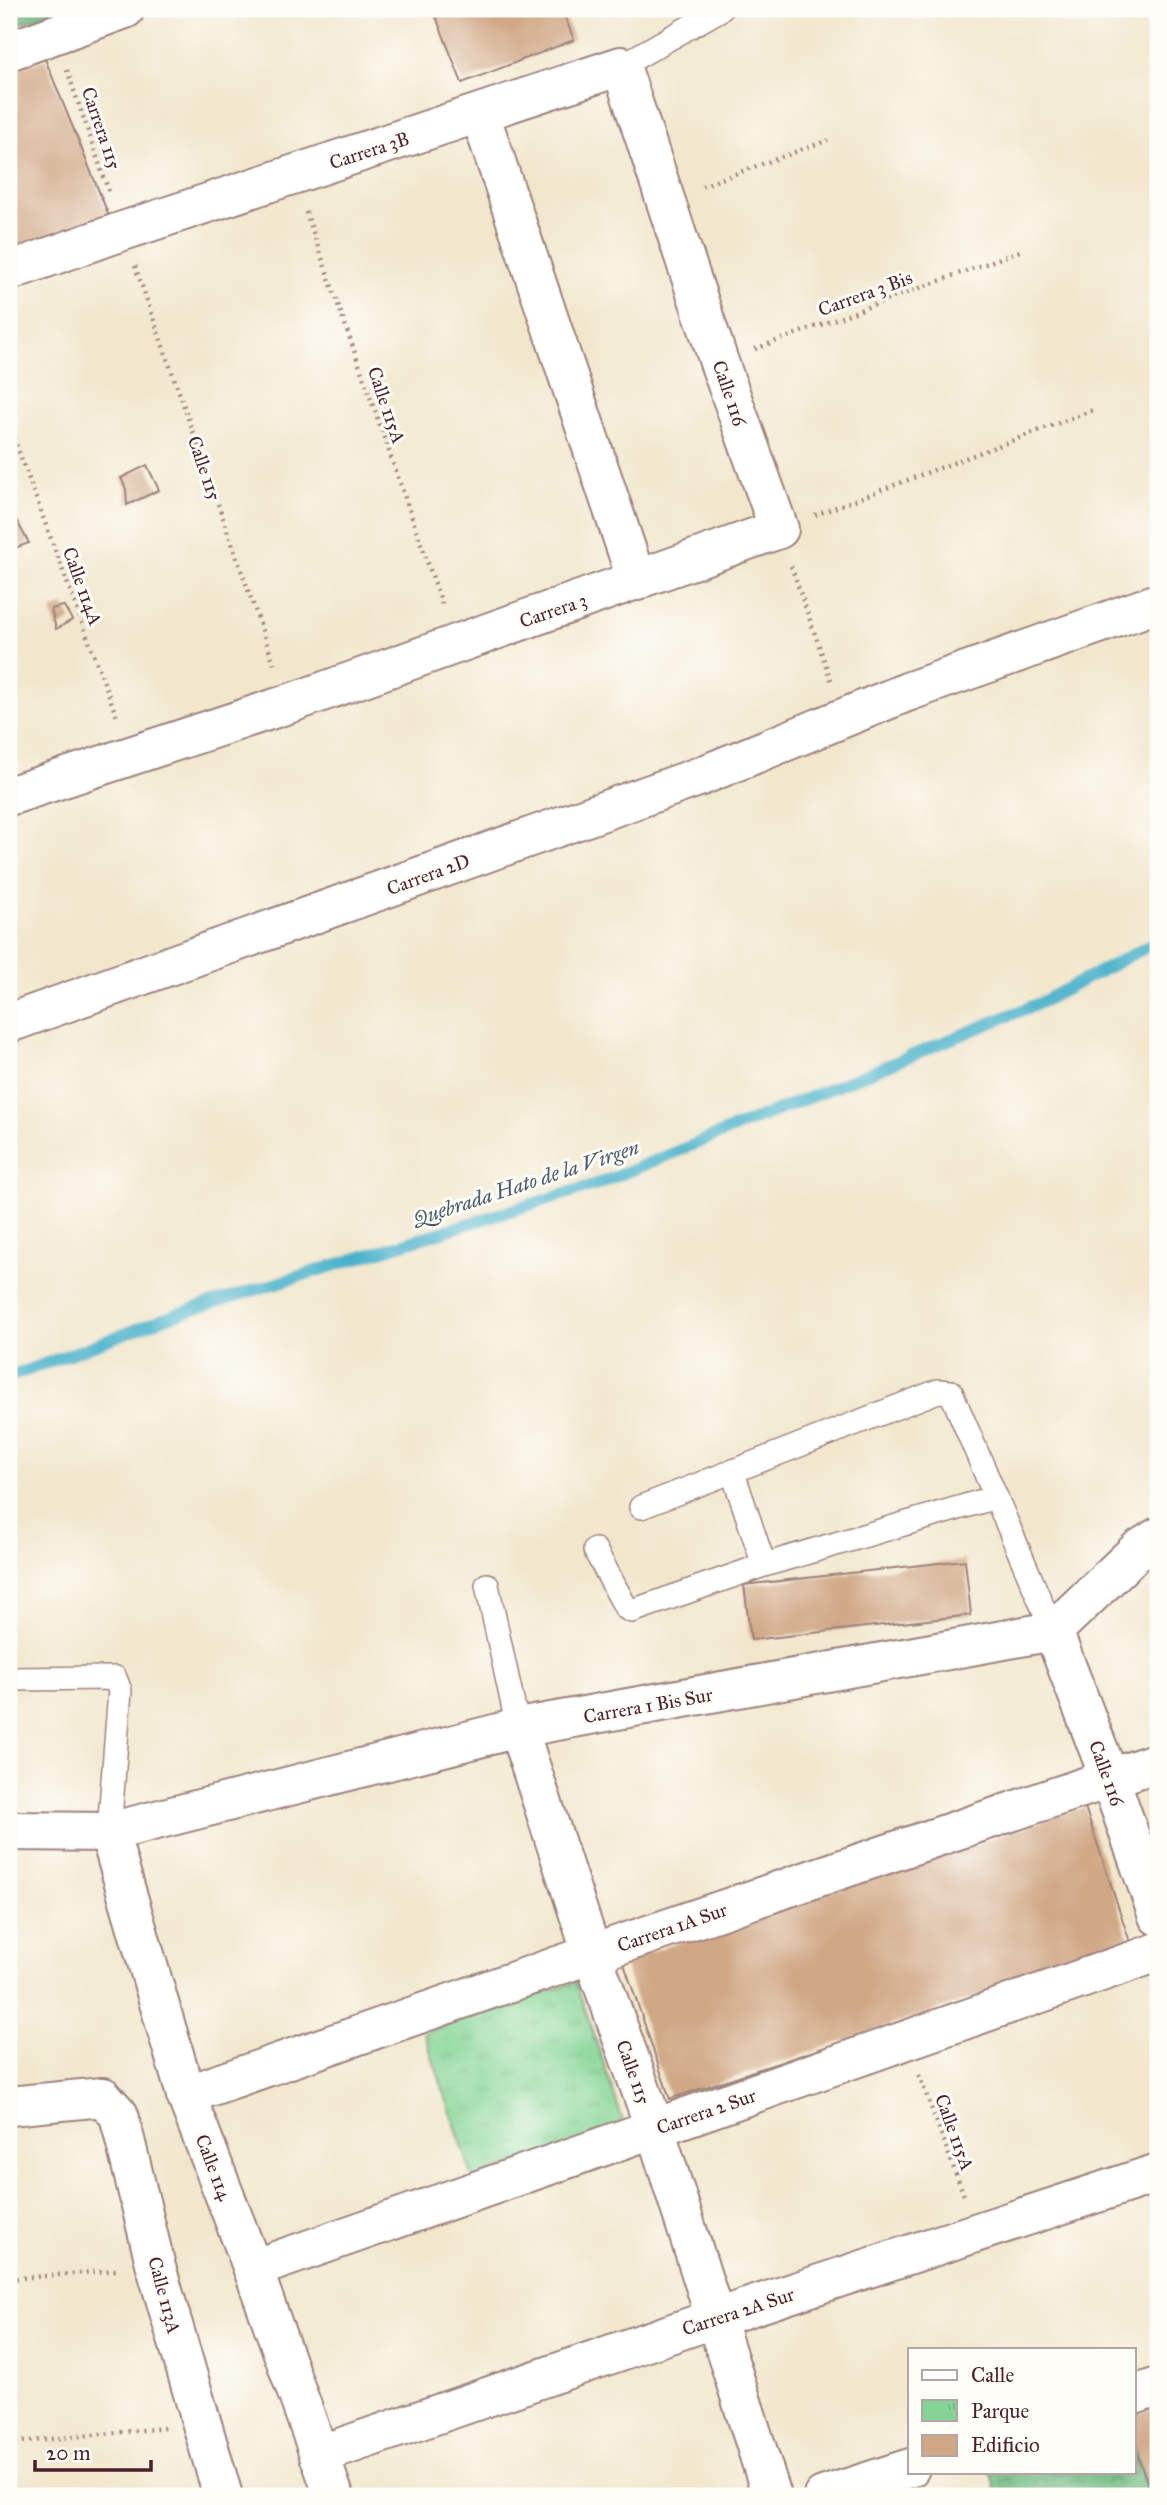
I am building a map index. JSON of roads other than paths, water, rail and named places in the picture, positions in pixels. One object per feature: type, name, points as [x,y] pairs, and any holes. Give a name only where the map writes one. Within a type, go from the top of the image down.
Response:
[{"type":"street","points":[[9,51],[125,9]]},
{"type":"street","name":"Carrera 3B","points":[[9,271],[621,66]]},
{"type":"street","name":"Calle 116","points":[[621,66],[719,362],[779,529]]},
{"type":"street","points":[[480,114],[638,581]]},
{"type":"street","name":"Carrera 3","points":[[9,796],[288,705],[779,529]]},
{"type":"street","name":"Carrera 2D","points":[[9,1023],[688,781],[907,692],[1158,603]]},
{"type":"street","points":[[1053,1631],[1139,1549],[1158,1537]]},
{"type":"street","name":"Calle 116","points":[[1053,1631],[1110,1779],[1158,1916]]},
{"type":"street","name":"Carrera 1 Bis Sur","points":[[9,1831],[109,1832],[518,1728],[1053,1631]]},
{"type":"street","name":"Calle 115","points":[[518,1728],[592,1954],[655,2129],[772,2496]]},
{"type":"street","name":"Carrera 1A Sur","points":[[187,2095],[1158,1762]]},
{"type":"street","name":"Calle 114","points":[[109,1832],[187,2095],[334,2496]]},
{"type":"street","name":"Carrera 2 Sur","points":[[253,2269],[1158,1952]]},
{"type":"street","name":"Calle 113A","points":[[9,2106],[103,2097],[119,2115],[156,2267],[223,2496]]},
{"type":"street","name":"Carrera 2A Sur","points":[[319,2455],[716,2318],[1158,2173]]},
{"type":"street","points":[[1136,2394],[1158,2388]]},
{"type":"street","points":[[823,2496],[908,2469]]},
{"type":"lane","name":"Carrera 3B","points":[[621,66],[721,9]]},
{"type":"lane","points":[[641,1507],[938,1391],[951,1392],[1053,1631]]},
{"type":"lane","points":[[733,1473],[764,1565]]},
{"type":"lane","points":[[595,1550],[626,1608],[632,1611],[764,1565],[996,1497]]},
{"type":"lane","points":[[487,1585],[518,1728]]},
{"type":"lane","points":[[9,1679],[115,1678],[120,1691],[109,1832]]},
{"type":"waterway","name":"Quebrada Hato de la Virgen","points":[[9,1377],[174,1315],[600,1183],[1042,1002],[1158,941]]}]
